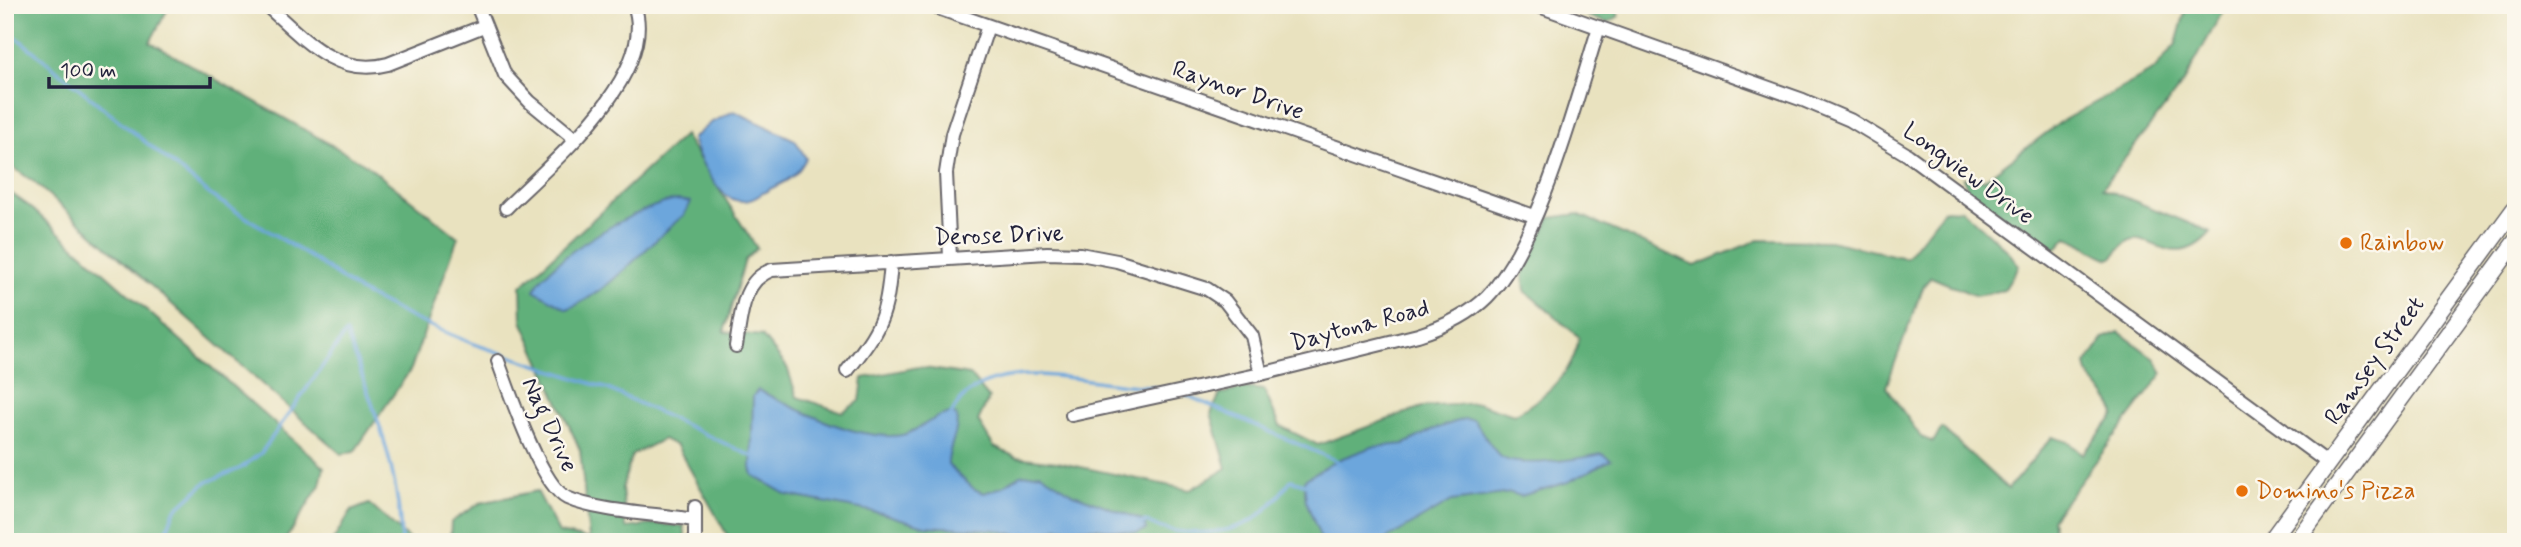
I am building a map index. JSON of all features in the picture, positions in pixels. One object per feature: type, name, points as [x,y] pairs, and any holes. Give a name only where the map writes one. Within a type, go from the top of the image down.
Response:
[{"type":"main road","name":"Ramsey Street","points":[[2270,542],[2516,207]]},
{"type":"main road","name":"Ramsey Street","points":[[2296,542],[2516,241]]},
{"type":"street","points":[[266,5],[315,48],[339,63],[353,67],[374,68],[388,64],[484,26]]},
{"type":"street","points":[[477,5],[498,62],[518,91],[575,139]]},
{"type":"street","points":[[506,208],[588,127],[631,61],[638,33],[634,5]]},
{"type":"street","name":"Raynor Drive","points":[[929,5],[1534,216]]},
{"type":"street","name":"Longview Drive","points":[[1536,5],[1803,100],[1874,133],[2328,463]]},
{"type":"street","points":[[950,257],[946,173],[952,134],[962,97],[988,26]]},
{"type":"street","name":"Daytona Road","points":[[1072,415],[1261,374],[1418,335],[1452,322],[1488,296],[1501,279],[1534,216],[1559,151],[1599,27]]},
{"type":"street","name":"Derose Drive","points":[[736,346],[749,288],[765,272],[950,257],[1080,254],[1159,272],[1207,289],[1225,301],[1244,323],[1256,349],[1261,374]]},
{"type":"street","points":[[847,371],[880,327],[888,299],[891,262]]},
{"type":"street","name":"Nag Drive","points":[[498,362],[521,422],[549,481],[557,490],[567,498],[596,505],[694,513],[695,542]]},
{"type":"green space","points":[[5,5],[170,5],[150,42],[365,164],[458,237],[411,369],[354,452],[341,454],[34,182],[5,162]]},
{"type":"green space","points":[[1557,5],[1615,5],[1619,16],[1607,23]]},
{"type":"green space","points":[[2187,5],[2226,5],[2184,82],[2102,188],[2211,232],[2198,244],[2186,250],[2174,251],[2137,239],[2130,240],[2110,259],[2067,237],[2058,247],[2047,251],[1968,189],[1963,178],[1984,180],[2062,121],[2154,70],[2176,44]]},
{"type":"green space","points":[[684,135],[757,248],[745,260],[724,332],[762,336],[787,367],[797,397],[842,412],[860,401],[863,378],[918,367],[970,375],[989,398],[978,421],[994,447],[1016,457],[1057,462],[1190,490],[1227,468],[1211,413],[1220,394],[1246,388],[1264,390],[1280,426],[1318,445],[1422,407],[1478,403],[1514,415],[1536,401],[1565,373],[1579,337],[1525,291],[1523,274],[1550,218],[1578,214],[1695,266],[1758,240],[1830,241],[1906,258],[1945,209],[1962,210],[2008,251],[2019,266],[2004,290],[1976,296],[1931,277],[1924,285],[1886,387],[1921,437],[1933,442],[1942,428],[2008,489],[2052,437],[2068,442],[2083,454],[2115,415],[2113,407],[2091,378],[2086,364],[2104,338],[2119,332],[2155,359],[2163,373],[2052,519],[2055,540],[2059,542],[731,542],[677,446],[663,439],[632,455],[622,488],[626,528],[657,524],[684,526],[686,542],[453,542],[450,539],[451,522],[480,503],[537,491],[559,533],[589,539],[580,450],[522,321],[521,286]]},
{"type":"green space","points":[[5,189],[29,206],[324,467],[320,485],[284,542],[5,542]]},
{"type":"green space","points":[[369,504],[412,542],[332,542],[351,511]]},
{"type":"water","points":[[734,111],[795,140],[806,158],[800,169],[787,180],[745,201],[733,199],[717,186],[704,167],[692,139],[710,123]]},
{"type":"water","points":[[679,200],[691,202],[684,215],[613,280],[583,302],[567,309],[534,290],[558,262],[599,234],[643,211]]},
{"type":"water","points":[[758,390],[828,422],[866,434],[902,435],[943,415],[956,415],[948,465],[974,489],[984,493],[1002,487],[1020,475],[1040,473],[1074,494],[1145,521],[1146,530],[1137,533],[1096,528],[1057,528],[1030,538],[996,530],[925,526],[881,513],[787,495],[753,475],[751,468],[753,396]]},
{"type":"water","points":[[1464,419],[1474,420],[1489,444],[1508,460],[1550,462],[1602,454],[1611,460],[1568,482],[1521,496],[1511,493],[1452,501],[1381,542],[1322,542],[1306,501],[1304,480],[1337,460],[1372,447],[1405,444],[1432,430]]},
{"type":"waterway","points":[[5,28],[213,197],[312,258],[359,291],[414,319],[471,343],[608,389],[756,458]]},
{"type":"waterway","points":[[346,333],[390,461],[396,488],[401,542]]},
{"type":"waterway","points":[[163,542],[174,511],[205,483],[241,468],[261,453],[346,333]]},
{"type":"waterway","points":[[951,415],[964,397],[980,385],[1000,378],[1022,375],[1069,377],[1165,389]]},
{"type":"waterway","points":[[1186,395],[1339,462]]},
{"type":"waterway","points":[[1142,525],[1145,521],[1186,532],[1232,528],[1246,524],[1262,513],[1291,480],[1307,485]]},
{"type":"waterway","points":[[1021,534],[1029,542]]},
{"type":"place","name":"Rainbow","points":[[2346,243]]},
{"type":"place","name":"Domino's Pizza","points":[[2242,491]]}]
